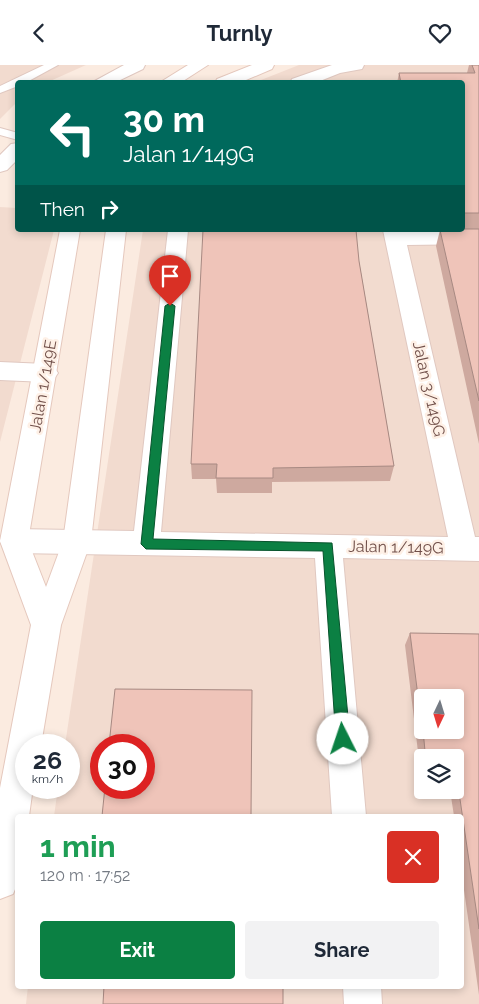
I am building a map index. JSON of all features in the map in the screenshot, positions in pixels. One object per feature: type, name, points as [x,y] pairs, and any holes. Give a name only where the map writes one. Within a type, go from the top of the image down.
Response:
[{"type":"street","points":[[105,80],[137,65]]},
{"type":"street","points":[[172,80],[200,65]]},
{"type":"street","points":[[230,80],[266,65]]},
{"type":"street","points":[[306,80],[336,69],[364,68]]},
{"type":"street","points":[[0,166],[15,152]]},
{"type":"street","name":"Jalan 1/149E","points":[[14,541],[46,373],[70,232]]},
{"type":"street","points":[[0,881],[46,625],[77,541],[116,232]]},
{"type":"street","points":[[146,544],[178,232]]},
{"type":"street","points":[[394,234],[479,239]]},
{"type":"street","name":"Jalan 3/149G","points":[[394,234],[472,549]]},
{"type":"street","points":[[0,371],[46,373]]},
{"type":"street","points":[[14,541],[46,625]]},
{"type":"street","name":"Jalan 1/149G","points":[[14,541],[472,549]]},
{"type":"street","points":[[328,547],[349,814]]},
{"type":"street","points":[[362,989],[363,1004]]},
{"type":"lane","points":[[20,80],[53,65]]},
{"type":"lane","points":[[1,89],[15,83]]},
{"type":"lane","points":[[1,89],[15,91]]},
{"type":"lane","points":[[0,131],[15,136]]},
{"type":"shaded area","points":[[0,65],[86,65],[52,80],[15,80],[15,104],[0,119]]},
{"type":"shaded area","points":[[299,65],[479,65],[479,1004],[26,1004],[28,989],[464,989],[464,814],[54,814],[56,799],[80,799],[80,734],[67,734],[143,232],[465,232],[465,80],[261,80]]},
{"type":"shaded area","points":[[0,207],[15,208],[15,232],[53,232],[0,442]]},
{"type":"building","points":[[472,65],[479,65],[479,213],[465,213],[465,80],[400,80],[399,73],[475,73]]},
{"type":"building","points":[[465,229],[479,229],[479,401],[440,232],[465,232]]},
{"type":"building","points":[[203,232],[356,232],[359,261],[394,466],[273,468],[273,478],[216,478],[217,464],[191,464]]},
{"type":"building","points":[[410,633],[479,634],[479,929],[464,826],[464,814],[462,814],[460,799],[464,799],[464,749],[425,749],[424,739],[464,739],[464,689],[417,689]]},
{"type":"building","points":[[115,689],[252,690],[251,814],[102,814],[104,799],[155,799],[155,734],[110,734]]},
{"type":"building","points":[[104,989],[283,989],[283,1004],[103,1004]]},
{"type":"route","points":[[170,306],[146,544],[328,547],[343,739]]}]
